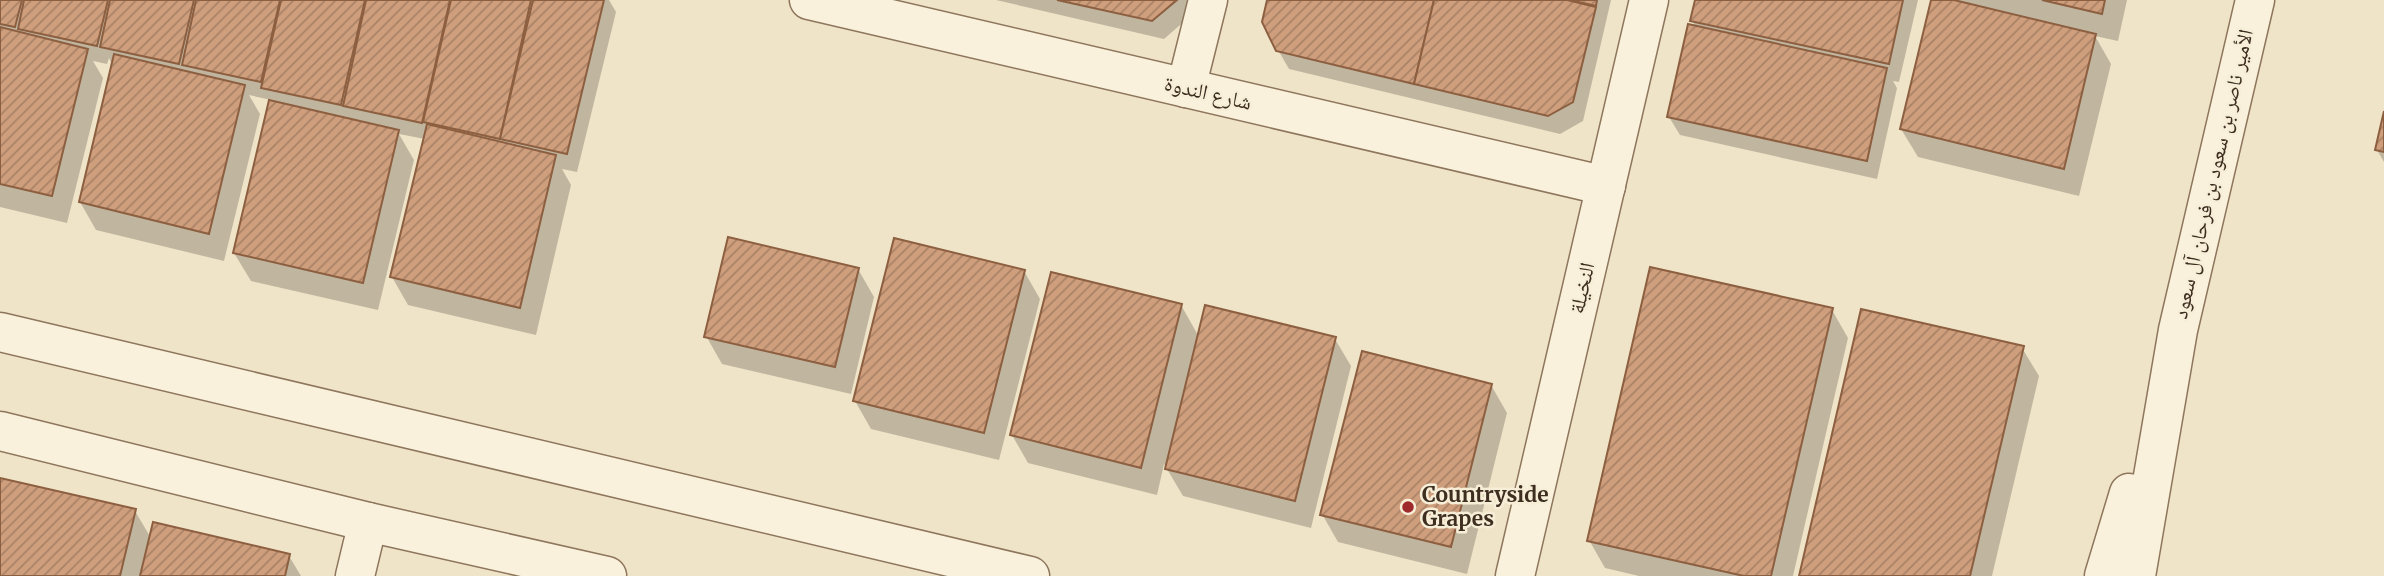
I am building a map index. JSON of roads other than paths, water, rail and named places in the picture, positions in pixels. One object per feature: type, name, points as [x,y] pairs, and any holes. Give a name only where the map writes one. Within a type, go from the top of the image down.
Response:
[{"type":"street","name":"شارع الندوة","points":[[809,0],[1606,186]]},
{"type":"street","points":[[1186,88],[1208,0]]},
{"type":"street","name":"النخيلة","points":[[1515,576],[1649,0]]},
{"type":"street","name":"الأمير ناصر بن سعود بن فرحان آل سعود","points":[[2136,576],[2178,330],[2252,6]]},
{"type":"street","name":"الأمير ناصر بن سعود بن فرحان آل سعود","points":[[2104,576],[2178,330]]},
{"type":"street","points":[[0,332],[1030,576]]},
{"type":"street","points":[[0,431],[368,522],[607,576]]},
{"type":"street","points":[[355,576],[368,522]]},
{"type":"place","name":"Countryside Grapes","points":[[1408,507]]}]
